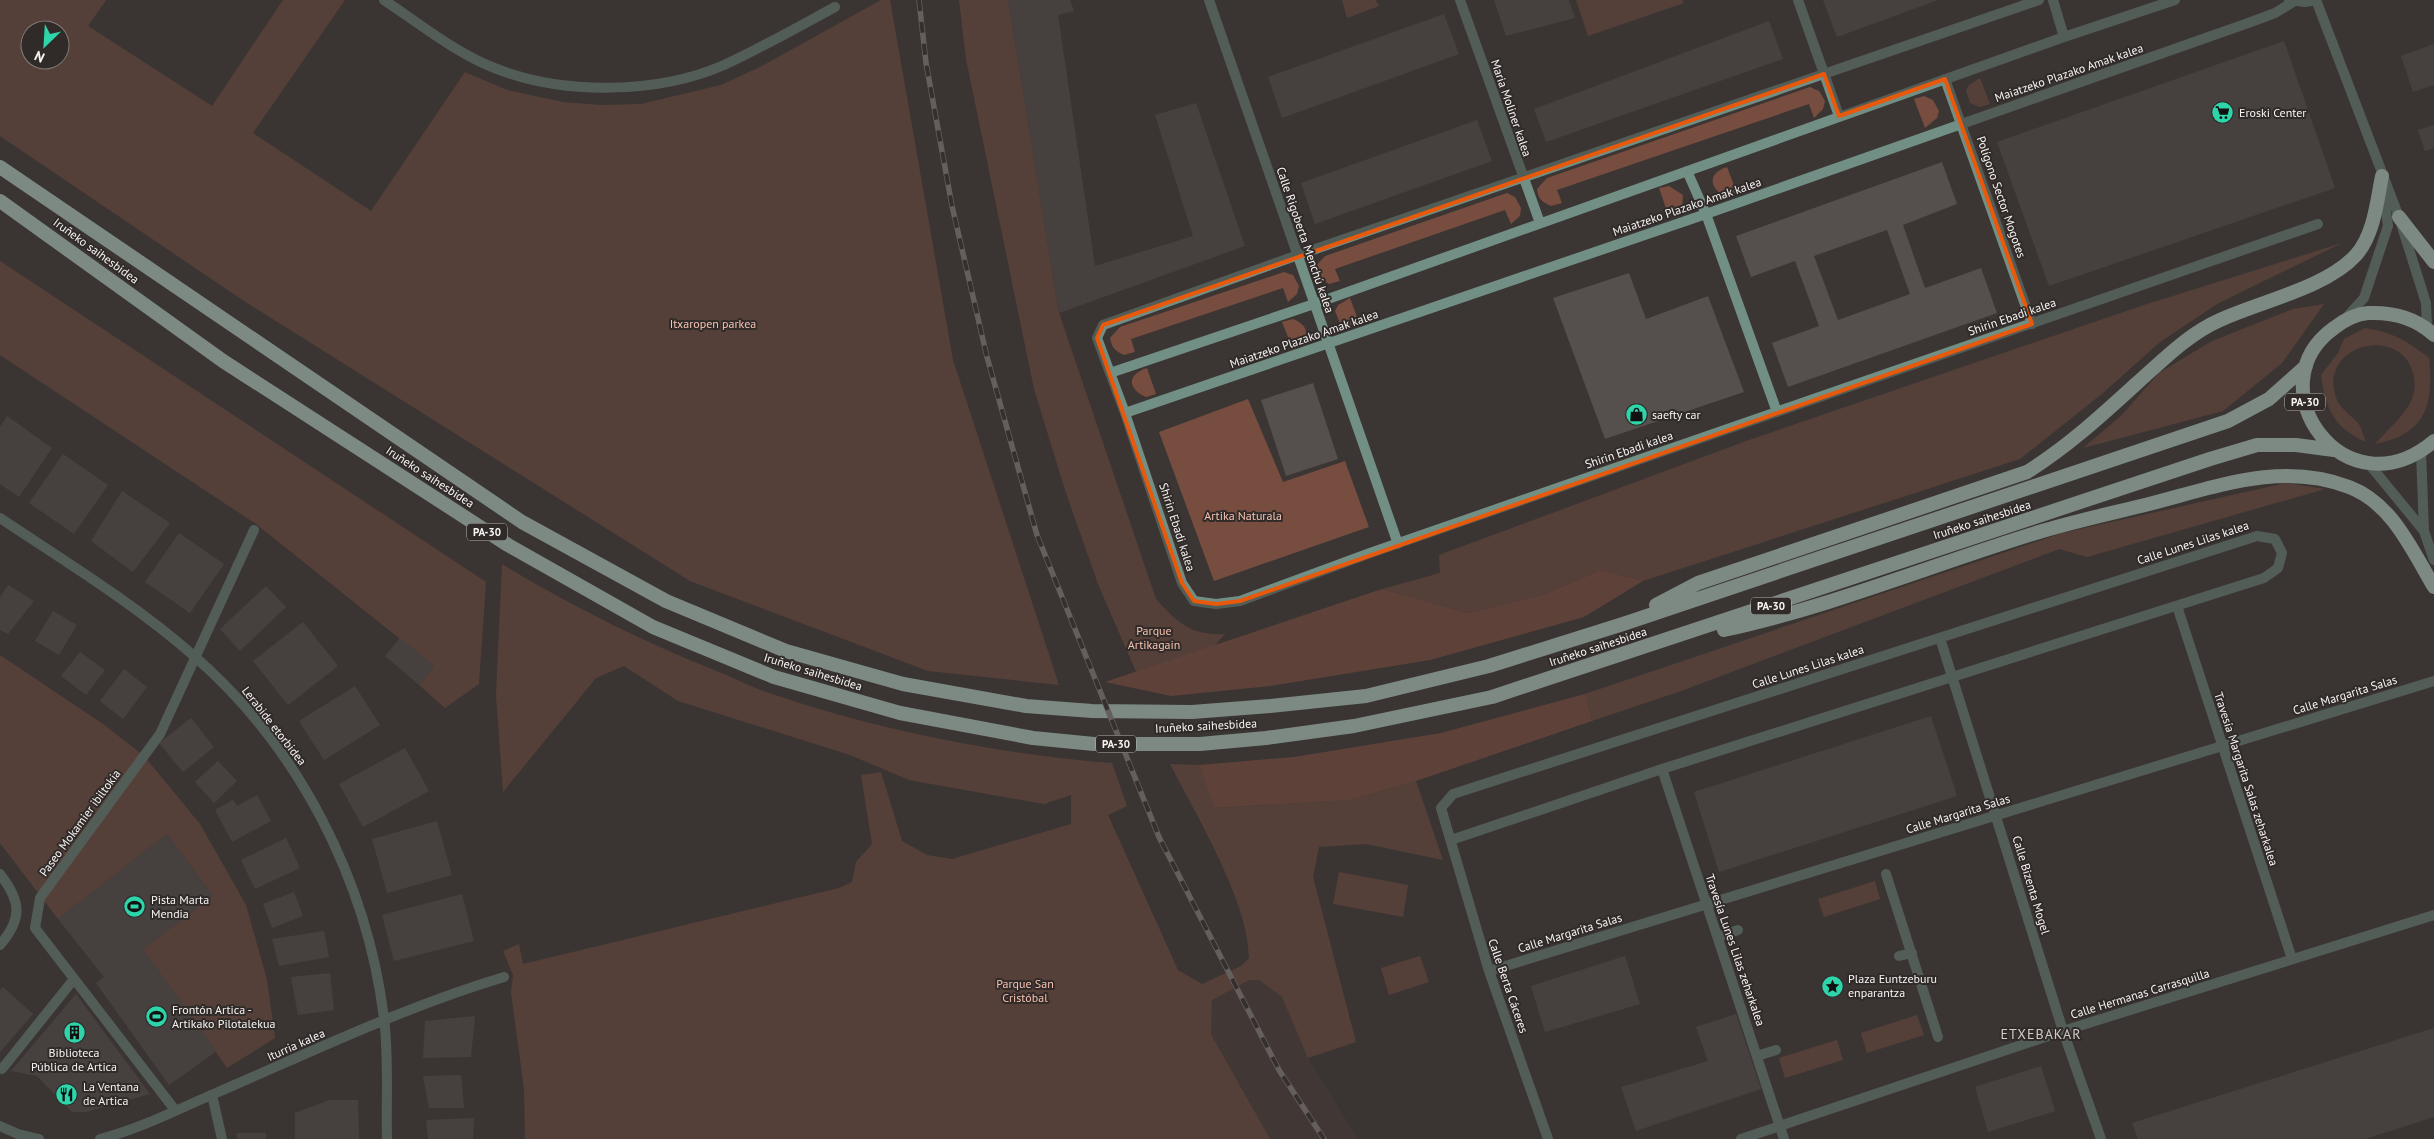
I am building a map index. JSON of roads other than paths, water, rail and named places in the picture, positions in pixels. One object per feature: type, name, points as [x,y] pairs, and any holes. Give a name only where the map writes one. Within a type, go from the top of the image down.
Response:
[{"type":"highway","name":"Iruñeko saihesbidea","points":[[0,167],[522,522],[666,601],[786,651],[903,684],[1026,706],[1092,711],[1192,712],[1270,706],[1366,696],[1489,666],[1622,624],[2228,421],[2269,399],[2306,366]]},
{"type":"highway","points":[[1622,624],[1698,583],[2027,472],[2061,451],[2170,353],[2197,334],[2219,320],[2310,285],[2341,268],[2357,254],[2369,232],[2382,176]]},
{"type":"highway","name":"Iruñeko saihesbidea","points":[[0,200],[232,367],[508,546],[653,627],[774,678],[900,714],[1033,738],[1094,744],[1200,744],[1354,726],[1492,697],[2257,446],[2296,445],[2334,450]]},
{"type":"highway","points":[[2399,217],[2434,262]]},
{"type":"highway","name":"PA-30","points":[[2432,334],[2408,318],[2386,312],[2364,313],[2342,321],[2326,333],[2314,348],[2306,366],[2303,390],[2307,412],[2318,433],[2334,450],[2351,459],[2369,464],[2396,462],[2421,452],[2434,441]]},
{"type":"highway","points":[[1662,642],[1772,620],[2040,532],[2233,483],[2287,474],[2351,487],[2378,505],[2396,522],[2434,586]]},
{"type":"street","points":[[384,0],[448,43],[497,69],[552,84],[599,88],[641,86],[688,76],[722,66],[835,7]]},
{"type":"street","name":"Calle Rigoberta Menchú kalea","points":[[1209,0],[1398,544]]},
{"type":"street","name":"Maria Moliner kalea","points":[[1460,0],[1540,223]]},
{"type":"street","points":[[1798,0],[1839,116]]},
{"type":"street","points":[[1126,413],[1097,338],[1103,325],[1298,255],[2039,0]]},
{"type":"street","points":[[2053,0],[2064,37]]},
{"type":"street","points":[[1110,373],[1314,304],[1839,116],[2175,0]]},
{"type":"street","points":[[2291,1],[2316,0],[2399,217],[2426,303],[2432,334]]},
{"type":"street","name":"Maiatzeko Plazako Amak kalea","points":[[1126,413],[1706,214],[2251,22],[2275,13],[2291,1]]},
{"type":"street","name":"Polígono Sector Mogotes","points":[[1945,79],[2032,324]]},
{"type":"street","points":[[1687,170],[1706,214],[1777,412]]},
{"type":"street","points":[[2342,321],[2364,298],[2388,226],[2382,176]]},
{"type":"street","name":"Shirin Ebadi kalea","points":[[1126,413],[1182,583],[1194,601],[1216,604],[1240,601],[1398,544],[2318,224]]},
{"type":"street","points":[[2421,452],[2434,560]]},
{"type":"street","points":[[2369,464],[2429,530]]},
{"type":"street","name":"Lerabide etorbidea","points":[[0,518],[101,585],[194,656],[240,701],[290,764],[315,804],[362,916],[372,952],[384,1019],[388,1139]]},
{"type":"street","name":"Paseo Mokamier ibiltokia","points":[[175,1110],[35,928],[40,898],[160,734],[194,656],[254,530]]},
{"type":"street","name":"Calle Lunes Lilas kalea","points":[[2257,536],[2275,539],[2282,553],[2278,568],[2264,578],[2177,606],[1662,769],[1451,840],[1441,808],[1453,794],[2257,536]]},
{"type":"street","name":"Travesía Margarita Salas zeharkalea","points":[[2177,606],[2221,746],[2292,959]]},
{"type":"street","name":"Calle Bizenta Mogel","points":[[1940,638],[2063,1031],[2101,1139]]},
{"type":"street","name":"Calle Margarita Salas","points":[[1489,971],[2434,681]]},
{"type":"street","name":"Travesía Lunes Lilas zeharkalea","points":[[1662,769],[1784,1139]]},
{"type":"street","name":"Calle Berta Cáceres","points":[[1451,840],[1489,971],[1548,1139]]},
{"type":"street","points":[[0,874],[14,892],[17,914],[12,931],[2,939]]},
{"type":"street","points":[[1886,874],[1938,1037]]},
{"type":"street","name":"Calle Hermanas Carrasquilla","points":[[1741,1139],[2063,1031],[2434,915]]},
{"type":"street","points":[[1718,937],[1738,930]]},
{"type":"street","points":[[1899,956],[1912,953]]},
{"type":"street","name":"Iturria kalea","points":[[100,1139],[212,1095],[384,1019],[452,992],[504,977]]},
{"type":"street","points":[[2,1068],[74,979]]},
{"type":"street","points":[[1758,1056],[1776,1050]]},
{"type":"street","points":[[212,1095],[222,1139]]},
{"type":"street","points":[[0,1126],[18,1134],[39,1139]]},
{"type":"railway","points":[[919,0],[926,63],[952,206],[987,357],[1037,535],[1159,837],[1279,1070],[1324,1139]]},
{"type":"place","name":"Eroski Center","points":[[2223,113]]},
{"type":"place","name":"saefty car","points":[[1636,415]]},
{"type":"place","name":"Pista Marta Mendia","points":[[135,907]]},
{"type":"place","name":"Plaza Euntzeburu enparantza","points":[[1832,986]]},
{"type":"place","name":"Frontón Artica - Artikako Pilotalekua","points":[[156,1017]]},
{"type":"place","name":"Biblioteca Pública de Artica","points":[[74,1032]]},
{"type":"place","name":"La Ventana de Artica","points":[[67,1094]]},
{"type":"district","name":"ETXEBAKAR","points":[[2041,1034]]},
{"type":"park label","name":"Itxaropen parkea","points":[[713,324]]},
{"type":"park label","name":"Artika Naturala","points":[[1243,516]]},
{"type":"park label","name":"Parque Artikagain","points":[[1154,638]]},
{"type":"park label","name":"Parque San Cristóbal","points":[[1025,991]]}]
